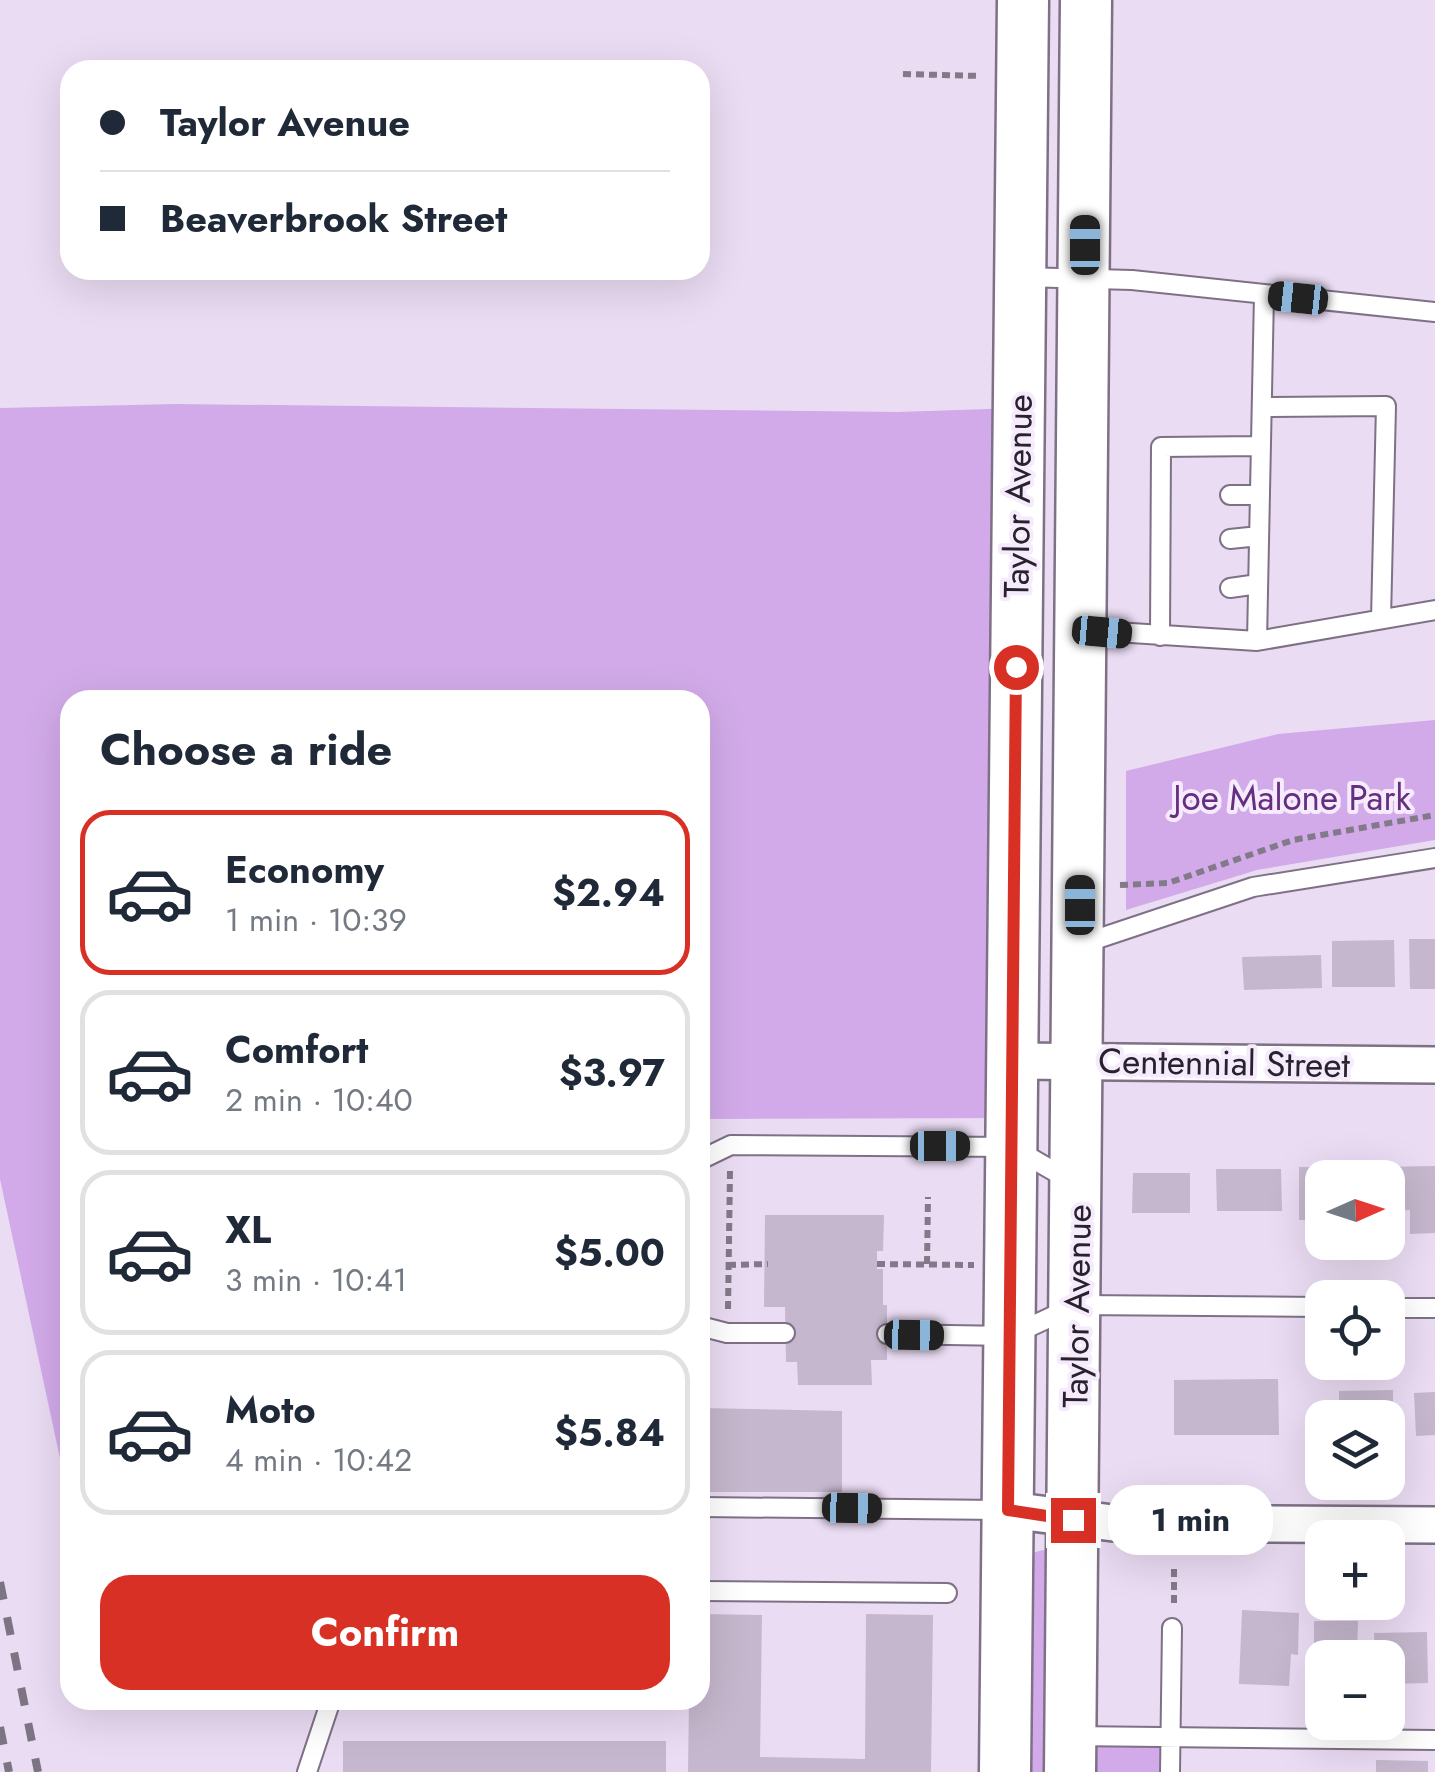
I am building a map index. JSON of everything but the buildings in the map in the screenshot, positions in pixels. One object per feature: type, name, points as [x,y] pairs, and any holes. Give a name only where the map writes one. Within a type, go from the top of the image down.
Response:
[{"type":"main road","name":"Taylor Avenue","points":[[1005,1772],[1024,0]]},
{"type":"main road","name":"Taylor Avenue","points":[[1070,1754],[1086,0]]},
{"type":"street","name":"Centennial Street","points":[[1013,1061],[1435,1065]]},
{"type":"street","points":[[1008,1510],[1073,1520],[1435,1525]]},
{"type":"lane","points":[[1021,277],[1264,294],[1435,312]]},
{"type":"lane","points":[[1258,641],[1264,294]]},
{"type":"lane","points":[[1262,406],[1386,406],[1382,620]]},
{"type":"lane","points":[[1160,636],[1168,591],[1168,498],[1161,447],[1260,446]]},
{"type":"lane","points":[[1230,495],[1260,495]]},
{"type":"lane","points":[[1230,538],[1259,536]]},
{"type":"lane","points":[[1230,588],[1258,584]]},
{"type":"lane","points":[[1082,630],[1258,641],[1435,610]]},
{"type":"lane","points":[[1080,944],[1252,887],[1435,858]]},
{"type":"lane","points":[[710,1155],[731,1145],[1012,1147],[1078,1186]]},
{"type":"lane","points":[[887,1334],[1010,1336],[1077,1305],[1305,1307]]},
{"type":"lane","points":[[1405,1308],[1435,1308]]},
{"type":"lane","points":[[710,1329],[727,1333],[785,1333]]},
{"type":"lane","points":[[710,1506],[1008,1510]]},
{"type":"lane","points":[[710,1590],[947,1593]]},
{"type":"lane","points":[[1170,1772],[1173,1621]]},
{"type":"lane","points":[[307,1772],[328,1710]]},
{"type":"lane","points":[[1070,1754],[1170,1738],[1435,1740]]},
{"type":"path","points":[[902,74],[1022,77]]},
{"type":"path","points":[[1120,885],[1168,883],[1293,840],[1435,815]]},
{"type":"path","points":[[727,1333],[731,1145]]},
{"type":"path","points":[[927,1264],[928,1197]]},
{"type":"path","points":[[728,1265],[768,1264]]},
{"type":"path","points":[[877,1264],[975,1265]]},
{"type":"path","points":[[1173,1621],[1174,1570]]},
{"type":"green space","points":[[176,404],[898,412],[1019,408],[1012,1118],[710,1119],[710,690],[60,690],[60,1458],[0,1179],[0,408]]},
{"type":"green space","name":"Joe Malone Park","points":[[1435,720],[1435,840],[1257,870],[1126,910],[1126,771],[1278,734]]},
{"type":"green space","points":[[1048,1551],[1053,1772],[1023,1772],[1029,1554]]},
{"type":"green space","points":[[1071,1736],[1170,1738],[1170,1772],[1070,1772]]},
{"type":"railway","points":[[0,1582],[38,1772]]},
{"type":"railway","points":[[0,1727],[9,1772]]},
{"type":"route","points":[[1016,667],[1008,1510],[1073,1520]]}]
